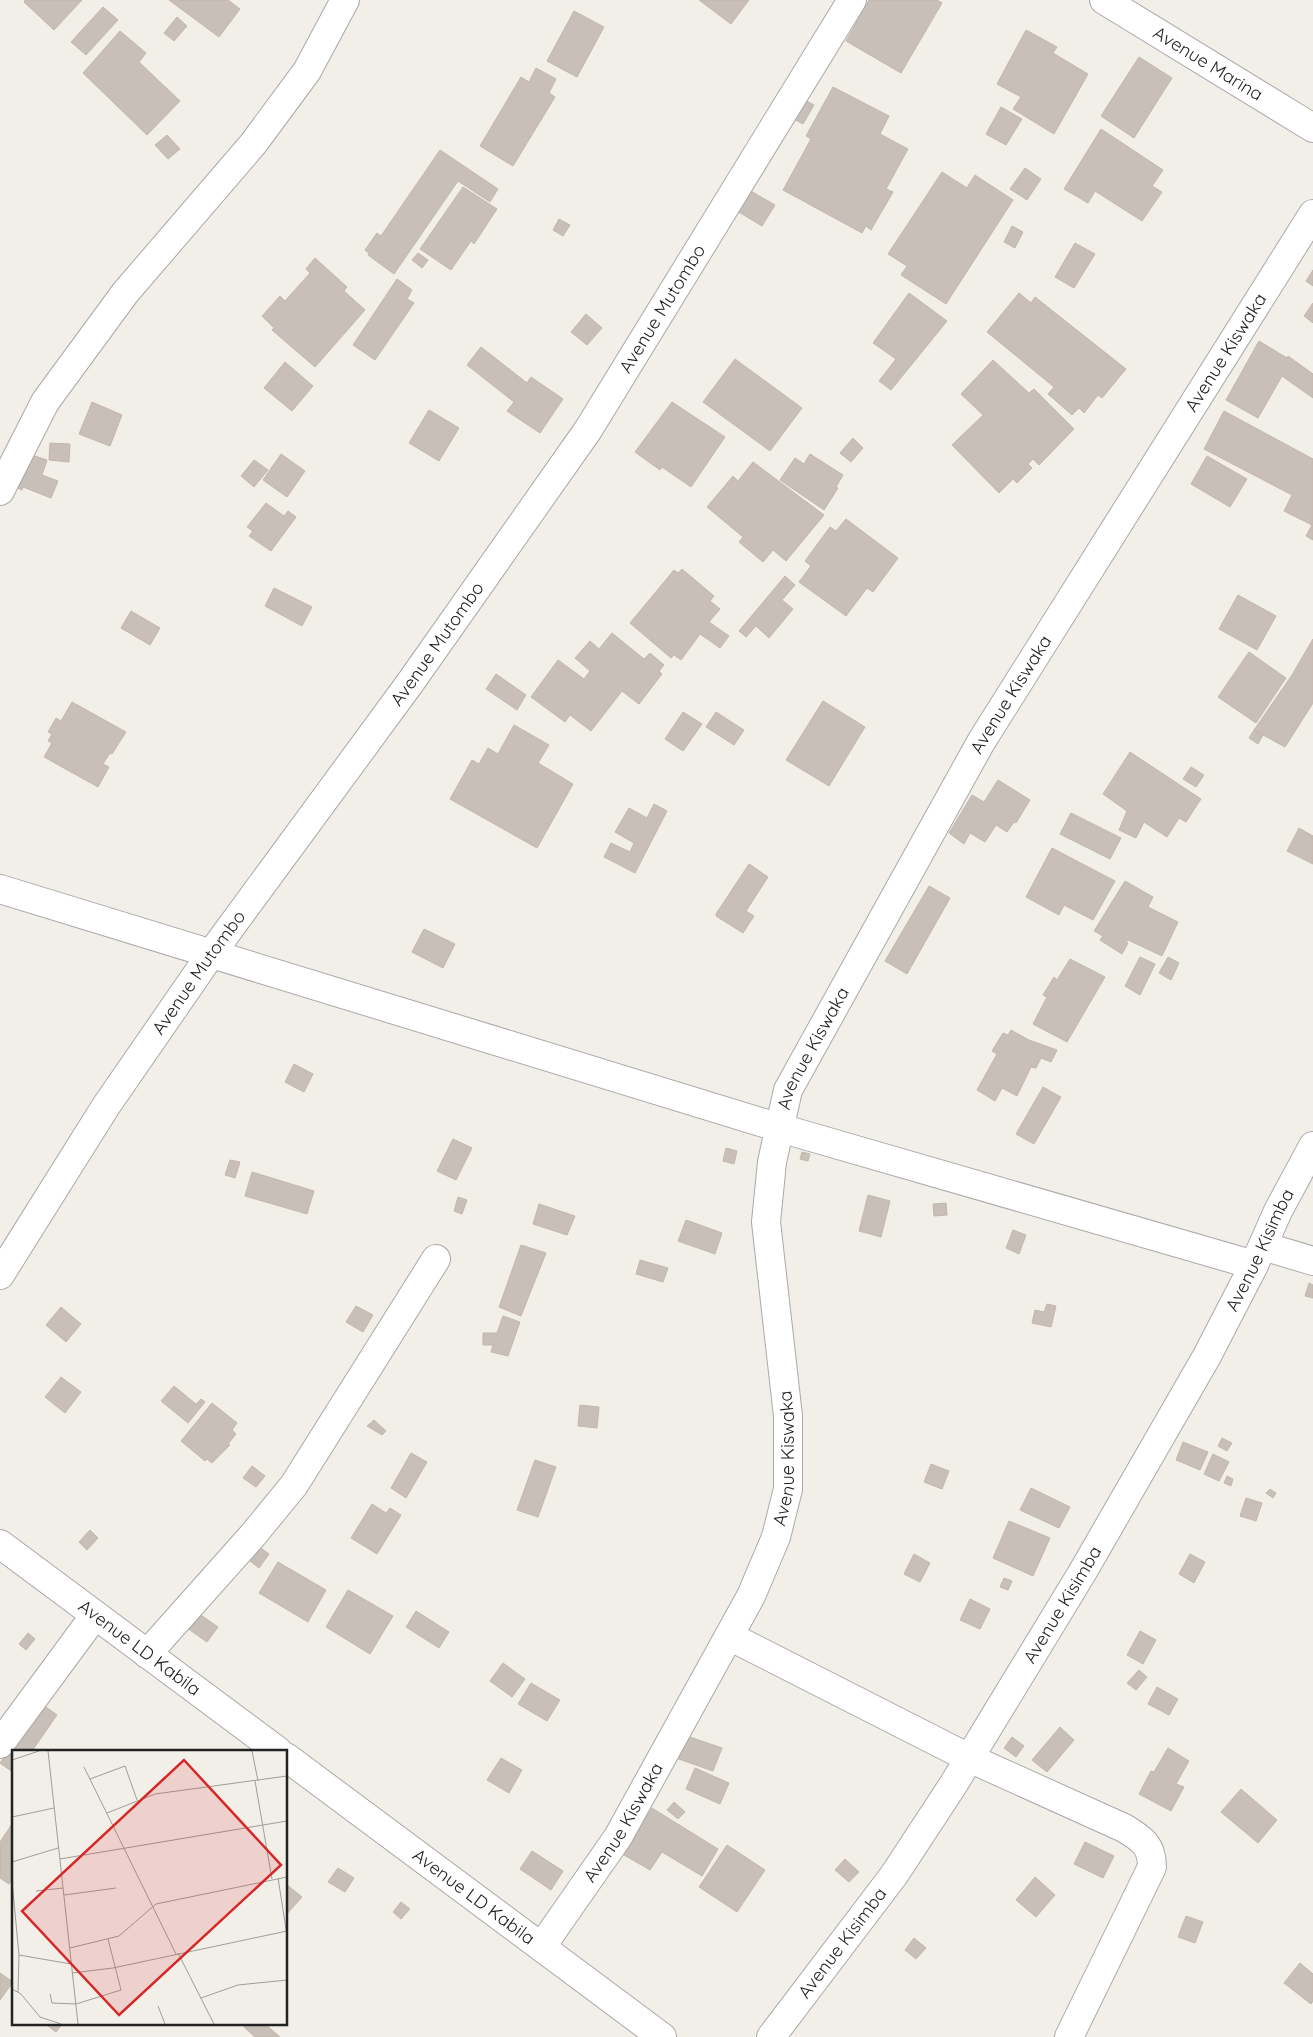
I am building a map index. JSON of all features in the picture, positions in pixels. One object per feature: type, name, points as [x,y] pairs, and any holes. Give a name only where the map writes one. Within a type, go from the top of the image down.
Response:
[{"type":"street","points":[[0,491],[45,402],[125,293],[253,144],[307,71],[345,0]]},
{"type":"street","name":"Avenue Mutombo","points":[[0,1275],[106,1106],[211,954],[410,683],[588,430],[852,0]]},
{"type":"street","name":"Avenue Marina","points":[[1104,0],[1313,128]]},
{"type":"street","name":"Avenue Kiswaka","points":[[542,1946],[618,1837],[751,1596],[776,1537],[788,1489],[788,1416],[766,1222],[772,1162],[788,1090],[981,742],[1313,214]]},
{"type":"street","points":[[0,889],[780,1128],[1258,1255],[1313,1261]]},
{"type":"street","name":"Avenue Kisimba","points":[[771,2037],[894,1875],[969,1758],[1082,1573],[1202,1365],[1258,1255],[1278,1211],[1313,1146]]},
{"type":"street","points":[[147,1654],[253,1535],[294,1485],[436,1259]]},
{"type":"street","name":"Avenue LD Kabila","points":[[0,1544],[277,1750]]},
{"type":"street","points":[[0,1744],[95,1615]]},
{"type":"street","points":[[729,1636],[969,1758],[1124,1828],[1141,1839],[1152,1852],[1152,1867],[1069,2037]]},
{"type":"street","name":"Avenue LD Kabila","points":[[288,1758],[542,1946],[660,2037]]},
{"type":"building","points":[[25,0],[82,0],[54,30],[24,2]]},
{"type":"building","points":[[169,0],[228,0],[240,9],[219,37]]},
{"type":"building","points":[[699,0],[749,0],[731,24]]},
{"type":"building","points":[[869,0],[937,0],[942,3],[901,73],[846,41]]},
{"type":"building","points":[[103,7],[118,20],[86,55],[71,42]]},
{"type":"building","points":[[574,11],[604,27],[577,77],[547,61]]},
{"type":"building","points":[[177,17],[187,26],[174,41],[164,33]]},
{"type":"building","points":[[1026,30],[1057,47],[1053,53],[1088,74],[1054,134],[1013,109],[1021,97],[997,84]]},
{"type":"building","points":[[120,31],[146,53],[139,62],[180,101],[147,135],[83,73]]},
{"type":"building","points":[[1139,57],[1172,78],[1134,138],[1101,116]]},
{"type":"building","points":[[536,68],[556,79],[549,93],[555,97],[513,166],[480,146],[521,77],[529,82]]},
{"type":"building","points":[[833,87],[889,116],[880,134],[908,149],[886,189],[893,192],[871,230],[866,226],[862,233],[783,190],[811,139],[806,136]]},
{"type":"building","points":[[797,96],[814,105],[803,124],[786,115]]},
{"type":"building","points":[[1001,107],[1022,119],[1006,145],[986,134]]},
{"type":"building","points":[[1101,129],[1163,170],[1152,186],[1162,192],[1142,221],[1095,191],[1088,203],[1064,189]]},
{"type":"building","points":[[167,135],[180,149],[168,159],[155,145]]},
{"type":"building","points":[[440,150],[498,189],[490,202],[458,181],[394,274],[368,255],[369,253],[365,250],[377,233],[381,236]]},
{"type":"building","points":[[1025,168],[1041,179],[1027,200],[1010,189]]},
{"type":"building","points":[[942,172],[967,188],[975,175],[1013,200],[946,304],[901,275],[907,266],[888,254]]},
{"type":"building","points":[[463,187],[497,209],[474,244],[471,241],[451,270],[420,249]]},
{"type":"building","points":[[749,190],[775,205],[762,226],[737,211]]},
{"type":"building","points":[[559,219],[570,225],[563,236],[553,230]]},
{"type":"building","points":[[1012,226],[1023,232],[1015,248],[1004,242]]},
{"type":"building","points":[[1075,243],[1095,254],[1074,288],[1055,277]]},
{"type":"building","points":[[418,253],[428,260],[422,268],[412,260]]},
{"type":"building","points":[[315,258],[347,287],[344,291],[365,310],[315,367],[272,330],[274,328],[262,316],[280,296],[285,301],[310,273],[306,269]]},
{"type":"building","points":[[1313,270],[1313,286],[1306,281]]},
{"type":"building","points":[[397,279],[412,290],[407,299],[414,303],[375,360],[353,345]]},
{"type":"building","points":[[909,293],[947,321],[891,390],[879,381],[896,359],[873,343]]},
{"type":"building","points":[[1019,293],[1031,303],[1035,297],[1126,369],[1102,398],[1098,395],[1084,413],[1079,408],[1072,415],[1048,394],[1054,387],[987,332]]},
{"type":"building","points":[[1313,303],[1313,323],[1304,316]]},
{"type":"building","points":[[586,314],[602,328],[587,345],[571,332]]},
{"type":"building","points":[[1259,341],[1287,358],[1288,356],[1313,374],[1313,398],[1282,376],[1258,418],[1226,400]]},
{"type":"building","points":[[481,347],[527,383],[531,377],[563,399],[540,433],[507,411],[514,402],[467,365]]},
{"type":"building","points":[[735,359],[802,408],[770,451],[703,402]]},
{"type":"building","points":[[993,360],[1029,393],[1034,389],[1074,429],[1039,465],[1033,459],[1028,464],[1032,468],[1017,483],[1013,479],[999,493],[952,445],[983,415],[961,394]]},
{"type":"building","points":[[285,362],[313,386],[292,411],[264,388]]},
{"type":"building","points":[[92,402],[122,415],[110,446],[79,434]]},
{"type":"building","points":[[672,402],[725,437],[691,487],[662,467],[660,470],[635,452]]},
{"type":"building","points":[[429,410],[459,428],[439,461],[409,443]]},
{"type":"building","points":[[1224,411],[1313,459],[1313,540],[1306,536],[1312,525],[1284,511],[1292,495],[1204,449]]},
{"type":"building","points":[[853,438],[863,448],[851,462],[840,453]]},
{"type":"building","points":[[50,443],[70,444],[69,462],[49,460]]},
{"type":"building","points":[[26,453],[47,460],[42,475],[58,481],[51,498],[23,487],[22,490],[13,486]]},
{"type":"building","points":[[281,454],[305,471],[287,497],[263,480]]},
{"type":"building","points":[[810,454],[843,475],[836,487],[838,488],[824,510],[780,480],[795,458],[804,464]]},
{"type":"building","points":[[1207,456],[1247,479],[1230,507],[1191,484]]},
{"type":"building","points":[[254,460],[268,470],[254,487],[241,476]]},
{"type":"building","points":[[753,462],[824,515],[786,561],[773,550],[763,562],[739,542],[743,537],[707,507],[733,476],[738,481]]},
{"type":"building","points":[[266,503],[284,516],[288,511],[296,517],[271,551],[249,536],[253,531],[247,527]]},
{"type":"building","points":[[846,519],[898,558],[873,592],[867,588],[846,616],[799,582],[811,566],[805,561],[830,527],[836,531]]},
{"type":"building","points":[[682,569],[714,596],[710,601],[720,609],[709,622],[729,636],[720,648],[700,634],[681,660],[674,655],[671,658],[630,623],[674,570],[678,573]]},
{"type":"building","points":[[785,576],[795,585],[782,600],[793,609],[769,638],[756,626],[746,637],[739,631]]},
{"type":"building","points":[[274,588],[312,607],[302,626],[265,606]]},
{"type":"building","points":[[1238,595],[1276,616],[1257,650],[1219,629]]},
{"type":"building","points":[[131,611],[160,628],[150,645],[121,628]]},
{"type":"building","points":[[612,633],[644,659],[650,653],[664,665],[659,671],[662,674],[639,704],[622,691],[591,731],[570,715],[565,722],[531,697],[558,660],[584,679],[590,671],[575,658],[590,641],[599,649]]},
{"type":"building","points":[[1313,639],[1313,703],[1285,747],[1254,730],[1292,675]]},
{"type":"building","points":[[1249,652],[1286,678],[1256,723],[1218,697]]},
{"type":"building","points":[[496,674],[526,695],[517,710],[486,689]]},
{"type":"building","points":[[823,701],[865,727],[829,786],[786,760]]},
{"type":"building","points":[[72,702],[126,732],[103,764],[109,767],[98,787],[44,757],[52,743],[48,741],[52,734],[48,732],[56,718],[61,721]]},
{"type":"building","points":[[683,712],[702,724],[683,751],[665,739]]},
{"type":"building","points":[[716,712],[744,730],[734,745],[706,727]]},
{"type":"building","points":[[514,725],[549,745],[538,763],[573,784],[537,848],[450,799],[472,760],[479,764],[488,748],[498,754]]},
{"type":"building","points":[[1254,730],[1263,735],[1258,744],[1249,738]]},
{"type":"building","points":[[1130,752],[1201,799],[1186,822],[1179,818],[1167,837],[1144,822],[1136,838],[1119,830],[1127,811],[1103,794]]},
{"type":"building","points":[[1191,767],[1204,775],[1196,787],[1183,779]]},
{"type":"building","points":[[998,780],[1030,800],[1016,823],[1014,822],[1007,832],[996,825],[985,842],[970,833],[964,844],[949,833],[972,795],[984,802]]},
{"type":"building","points":[[654,804],[667,811],[635,873],[604,857],[611,843],[630,852],[634,843],[615,832],[629,808],[647,818]]},
{"type":"building","points":[[1071,813],[1121,838],[1110,859],[1060,834]]},
{"type":"building","points":[[1299,828],[1313,836],[1313,864],[1287,851]]},
{"type":"building","points":[[1052,848],[1115,881],[1093,920],[1064,905],[1059,915],[1026,897]]},
{"type":"building","points":[[749,864],[768,877],[746,911],[754,916],[743,933],[716,916],[716,914]]},
{"type":"building","points":[[1125,881],[1153,897],[1148,907],[1178,922],[1162,956],[1128,940],[1122,954],[1100,940],[1103,936],[1094,931]]},
{"type":"building","points":[[929,886],[950,898],[907,974],[885,961]]},
{"type":"building","points":[[424,929],[455,944],[443,968],[412,952]]},
{"type":"building","points":[[1140,957],[1155,964],[1140,995],[1125,986]]},
{"type":"building","points":[[1168,957],[1179,963],[1171,980],[1159,973]]},
{"type":"building","points":[[1070,959],[1105,977],[1067,1042],[1033,1024],[1047,997],[1043,995],[1054,977],[1057,980]]},
{"type":"building","points":[[1011,1030],[1029,1040],[1057,1050],[1051,1062],[1041,1058],[1036,1068],[1031,1067],[1017,1096],[1002,1088],[995,1101],[977,1090],[997,1054],[992,1051],[1003,1033],[1008,1035]]},
{"type":"building","points":[[294,1064],[313,1074],[304,1092],[285,1082]]},
{"type":"building","points":[[1043,1087],[1061,1097],[1034,1144],[1016,1134]]},
{"type":"building","points":[[453,1139],[472,1148],[456,1180],[437,1171]]},
{"type":"building","points":[[726,1148],[737,1151],[734,1164],[723,1161]]},
{"type":"building","points":[[802,1152],[810,1154],[808,1161],[800,1159]]},
{"type":"building","points":[[230,1160],[240,1162],[235,1178],[225,1175]]},
{"type":"building","points":[[252,1172],[314,1191],[307,1214],[245,1196]]},
{"type":"building","points":[[868,1195],[890,1201],[881,1237],[859,1231]]},
{"type":"building","points":[[458,1197],[467,1200],[462,1214],[454,1211]]},
{"type":"building","points":[[946,1203],[947,1215],[934,1216],[933,1204]]},
{"type":"building","points":[[539,1204],[575,1216],[567,1235],[533,1224]]},
{"type":"building","points":[[686,1220],[722,1233],[715,1254],[678,1241]]},
{"type":"building","points":[[1013,1230],[1026,1235],[1019,1254],[1006,1248]]},
{"type":"building","points":[[521,1245],[546,1253],[521,1316],[499,1307]]},
{"type":"building","points":[[640,1260],[668,1268],[663,1282],[636,1274]]},
{"type":"building","points":[[1309,1283],[1313,1285],[1313,1298],[1305,1296]]},
{"type":"building","points":[[1047,1304],[1056,1306],[1051,1327],[1032,1323],[1035,1310],[1044,1312]]},
{"type":"building","points":[[356,1306],[373,1315],[363,1332],[346,1322]]},
{"type":"building","points":[[61,1307],[81,1324],[66,1342],[46,1325]]},
{"type":"building","points":[[503,1316],[520,1322],[508,1356],[491,1352],[493,1345],[483,1345],[483,1333],[497,1333]]},
{"type":"building","points":[[61,1377],[81,1392],[65,1413],[45,1397]]},
{"type":"building","points":[[174,1386],[196,1404],[201,1399],[205,1402],[188,1423],[161,1401]]},
{"type":"building","points":[[212,1403],[237,1423],[232,1430],[236,1434],[228,1444],[230,1445],[212,1463],[207,1459],[205,1461],[181,1441]]},
{"type":"building","points":[[580,1405],[599,1407],[597,1428],[578,1426]]},
{"type":"building","points":[[374,1420],[386,1431],[382,1435],[367,1426]]},
{"type":"building","points":[[1222,1438],[1232,1443],[1227,1451],[1218,1446]]},
{"type":"building","points":[[1183,1442],[1208,1452],[1200,1470],[1176,1460]]},
{"type":"building","points":[[411,1453],[427,1462],[406,1498],[391,1488]]},
{"type":"building","points":[[1213,1454],[1229,1462],[1219,1481],[1204,1474]]},
{"type":"building","points":[[535,1460],[556,1467],[538,1517],[517,1510]]},
{"type":"building","points":[[931,1464],[949,1471],[942,1489],[924,1482]]},
{"type":"building","points":[[252,1466],[265,1476],[256,1487],[243,1478]]},
{"type":"building","points":[[1227,1476],[1233,1479],[1231,1486],[1224,1483]]},
{"type":"building","points":[[1031,1488],[1070,1507],[1059,1528],[1020,1510]]},
{"type":"building","points":[[1270,1489],[1276,1493],[1273,1498],[1266,1493]]},
{"type":"building","points":[[1246,1498],[1262,1503],[1256,1521],[1240,1516]]},
{"type":"building","points":[[372,1504],[386,1513],[390,1508],[401,1515],[377,1554],[351,1538]]},
{"type":"building","points":[[1009,1521],[1050,1538],[1033,1576],[993,1558]]},
{"type":"building","points":[[90,1530],[98,1538],[87,1550],[79,1542]]},
{"type":"building","points":[[254,1543],[269,1554],[259,1568],[245,1557]]},
{"type":"building","points":[[914,1554],[930,1563],[920,1582],[904,1574]]},
{"type":"building","points":[[1190,1554],[1205,1562],[1194,1583],[1179,1574]]},
{"type":"building","points":[[278,1562],[326,1590],[308,1622],[259,1593]]},
{"type":"building","points":[[1004,1578],[1012,1581],[1008,1590],[1000,1587]]},
{"type":"building","points":[[348,1590],[393,1616],[370,1654],[326,1627]]},
{"type":"building","points":[[970,1599],[990,1609],[980,1629],[960,1620]]},
{"type":"building","points":[[416,1611],[449,1632],[439,1648],[406,1627]]},
{"type":"building","points":[[198,1613],[218,1627],[207,1642],[187,1628]]},
{"type":"building","points":[[1140,1631],[1156,1640],[1143,1664],[1127,1655]]},
{"type":"building","points":[[28,1633],[35,1639],[26,1650],[19,1644]]},
{"type":"building","points":[[503,1663],[525,1679],[512,1697],[490,1681]]},
{"type":"building","points":[[1139,1670],[1147,1677],[1136,1690],[1127,1683]]},
{"type":"building","points":[[531,1683],[560,1700],[547,1721],[518,1704]]},
{"type":"building","points":[[1157,1687],[1178,1699],[1169,1715],[1148,1704]]},
{"type":"building","points":[[42,1704],[57,1715],[33,1750],[12,1750],[12,1772],[0,1763]]},
{"type":"building","points":[[1060,1727],[1074,1740],[1047,1772],[1032,1760]]},
{"type":"building","points":[[681,1734],[722,1748],[713,1771],[673,1757]]},
{"type":"building","points":[[1012,1737],[1024,1746],[1016,1757],[1004,1748]]},
{"type":"building","points":[[1168,1748],[1189,1761],[1176,1784],[1184,1787],[1171,1811],[1139,1794],[1151,1771],[1154,1772]]},
{"type":"building","points":[[501,1758],[522,1770],[509,1793],[487,1780]]},
{"type":"building","points":[[695,1768],[729,1783],[720,1804],[686,1789]]},
{"type":"building","points":[[1241,1789],[1277,1820],[1258,1843],[1221,1812]]},
{"type":"building","points":[[674,1802],[685,1812],[678,1819],[667,1810]]},
{"type":"building","points":[[652,1808],[718,1849],[702,1876],[662,1852],[650,1870],[624,1855]]},
{"type":"building","points":[[12,1824],[12,1880],[9,1884],[0,1878],[0,1842]]},
{"type":"building","points":[[1085,1842],[1114,1856],[1103,1878],[1074,1864]]},
{"type":"building","points":[[727,1845],[765,1870],[737,1912],[699,1887]]},
{"type":"building","points":[[532,1851],[563,1871],[551,1890],[520,1869]]},
{"type":"building","points":[[845,1859],[859,1872],[849,1882],[835,1870]]},
{"type":"building","points":[[338,1868],[354,1878],[345,1892],[328,1882]]},
{"type":"building","points":[[1035,1877],[1055,1895],[1036,1917],[1016,1900]]},
{"type":"building","points":[[288,1886],[302,1897],[288,1913]]},
{"type":"building","points":[[401,1902],[410,1909],[401,1919],[393,1912]]},
{"type":"building","points":[[1186,1916],[1203,1922],[1195,1943],[1178,1937]]},
{"type":"building","points":[[914,1938],[926,1948],[916,1959],[905,1950]]},
{"type":"building","points":[[1300,1963],[1313,1974],[1313,2001],[1311,2004],[1284,1983]]},
{"type":"building","points":[[0,1973],[12,1981],[12,1983],[0,2000]]},
{"type":"building","points":[[45,2024],[62,2024],[56,2032]]},
{"type":"building","points":[[246,2024],[265,2024],[280,2037],[255,2037],[244,2027]]}]
